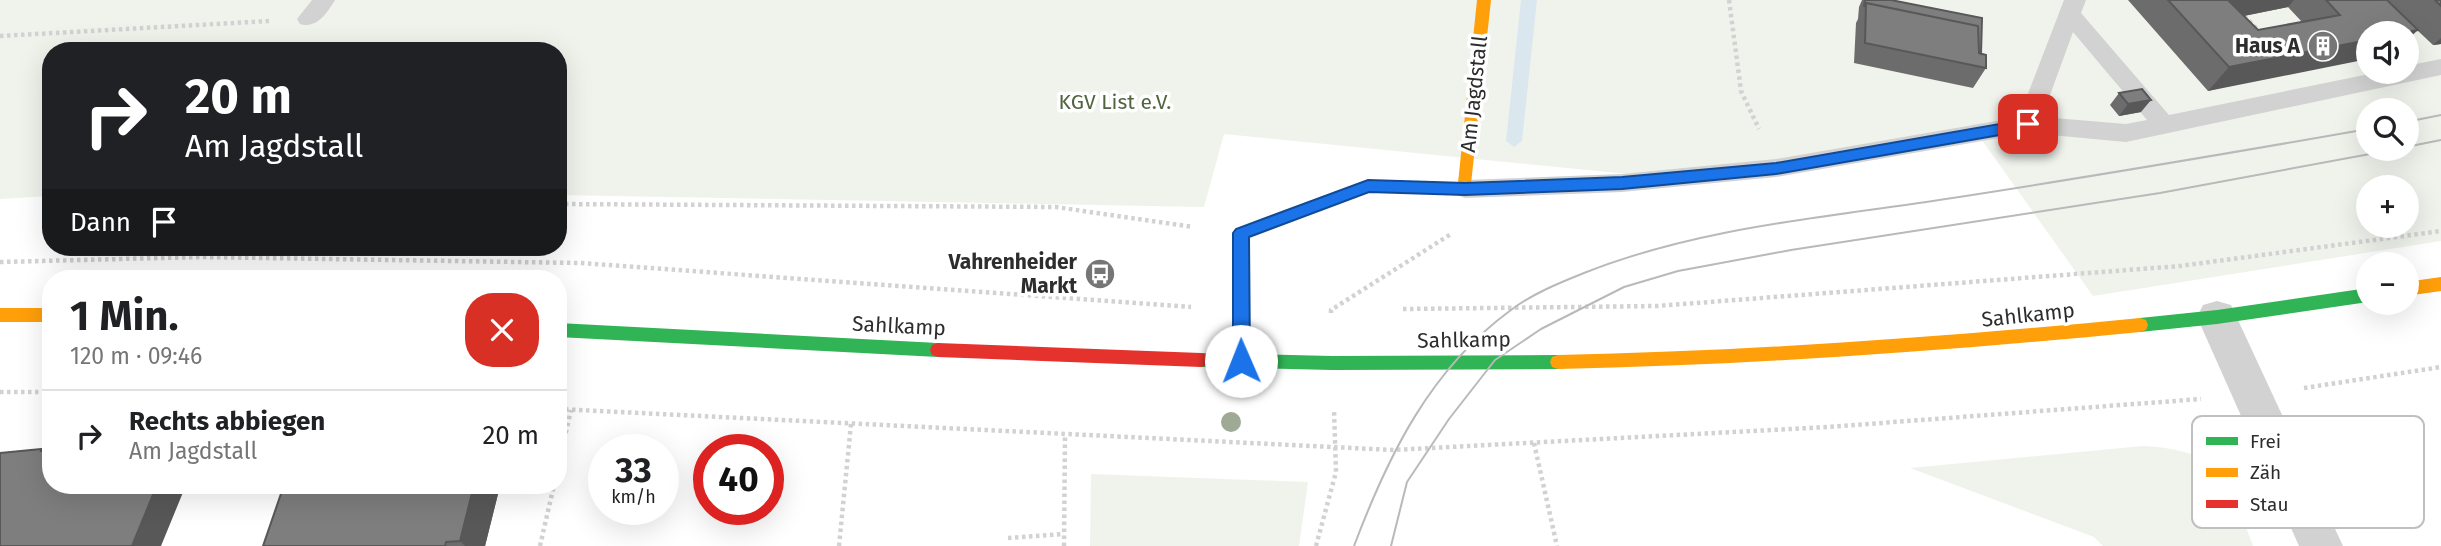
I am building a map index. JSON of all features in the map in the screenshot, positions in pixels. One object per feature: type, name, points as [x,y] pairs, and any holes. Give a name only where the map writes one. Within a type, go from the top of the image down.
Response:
[{"type":"street","name":"Am Jagdstall","points":[[1465,189],[1484,0]]},
{"type":"street","points":[[1241,361],[1241,233],[1368,186],[1465,189]]},
{"type":"street","points":[[2419,287],[2441,284]]},
{"type":"street","name":"Sahlkamp","points":[[567,330],[1010,354],[1241,361],[1667,361],[1961,343],[2217,317],[2356,297]]},
{"type":"street","points":[[0,315],[42,315]]},
{"type":"street","points":[[2217,317],[2262,416]]},
{"type":"street","points":[[2313,528],[2321,546]]},
{"type":"lane","points":[[308,19],[324,0]]},
{"type":"lane","points":[[2028,124],[2072,7]]},
{"type":"lane","points":[[2072,7],[2164,125]]},
{"type":"lane","points":[[1465,189],[1622,183],[1776,169],[2028,124],[2126,133],[2441,67]]},
{"type":"path","points":[[1729,0],[1741,91],[1776,169]]},
{"type":"path","points":[[2244,16],[2262,34],[2272,32]]},
{"type":"path","points":[[0,36],[308,19]]},
{"type":"path","points":[[1331,310],[1464,226],[1465,189]]},
{"type":"path","points":[[567,204],[1056,207],[1241,233]]},
{"type":"path","points":[[1396,309],[1657,306],[2180,266],[2441,231]]},
{"type":"path","points":[[0,262],[201,257],[580,263],[1241,309]]},
{"type":"path","points":[[1318,310],[1344,310]]},
{"type":"path","points":[[1316,546],[1336,472],[1331,310]]},
{"type":"path","points":[[567,410],[1335,449],[1405,449],[1842,426],[2253,395],[2441,367]]},
{"type":"path","points":[[0,392],[42,392]]},
{"type":"path","points":[[567,428],[571,410]]},
{"type":"path","points":[[839,546],[851,424]]},
{"type":"path","points":[[1064,546],[1065,435]]},
{"type":"path","points":[[1534,443],[1557,546]]},
{"type":"path","points":[[540,546],[552,494]]},
{"type":"path","points":[[1008,538],[1064,534]]},
{"type":"green space","name":"KGV List e.V.","points":[[0,0],[2441,0],[2441,241],[2356,252],[2356,254],[2093,296],[1971,125],[1773,164],[1628,174],[1224,134],[1204,207],[567,195],[567,42],[42,42],[42,197],[0,199]]},
{"type":"green space","points":[[2143,446],[2169,449],[2192,455],[2192,528],[2246,528],[2253,546],[2103,546],[2094,537],[1910,468]]},
{"type":"green space","points":[[1091,474],[1308,482],[1299,546],[1090,546]]},
{"type":"building","points":[[1865,0],[1891,0],[1982,18],[1981,54],[1978,26],[1866,3],[1864,7]]},
{"type":"building","points":[[2168,0],[2228,0],[2258,30],[2340,15],[2326,0],[2387,0],[2409,21],[2356,21],[2356,42],[2229,67]]},
{"type":"building","points":[[1866,3],[1978,26],[1979,53],[1986,55],[1986,68],[1865,43]]},
{"type":"building","points":[[2142,89],[2151,100],[2128,104],[2119,93]]},
{"type":"building","points":[[42,449],[42,494],[153,494],[132,546],[0,546],[0,453]]},
{"type":"building","points":[[281,494],[472,494],[460,541],[446,542],[445,546],[263,546]]},
{"type":"waterway","points":[[1514,141],[1529,0]]},
{"type":"tram line","points":[[2419,119],[2441,115]]},
{"type":"tram line","points":[[1354,546],[1397,447],[1435,387],[1482,333],[1519,304],[1546,289],[1627,258],[1670,245],[1759,226],[2047,183],[2356,131]]},
{"type":"tram line","points":[[2419,144],[2441,140]]},
{"type":"tram line","points":[[1391,546],[1407,482],[1449,419],[1495,360],[1541,329],[1624,287],[1678,271],[1791,250],[2160,193],[2356,157]]},
{"type":"traffic: fast","points":[[2140,325],[2356,297]]},
{"type":"traffic: fast","points":[[567,330],[938,350]]},
{"type":"traffic: fast","points":[[1201,360],[1332,363],[1558,362]]},
{"type":"traffic: slow","points":[[1241,361],[1241,233],[1368,186],[1465,189],[1484,0]]},
{"type":"traffic: slow","points":[[2419,287],[2441,284]]},
{"type":"traffic: slow","points":[[0,315],[42,315]]},
{"type":"traffic: slow","points":[[1558,362],[1850,350],[2140,325]]},
{"type":"traffic: jam","points":[[938,350],[1201,360]]},
{"type":"place","name":"Haus A","points":[[2323,46]]},
{"type":"place","name":"Vahrenheider Markt","points":[[1100,274]]},
{"type":"route","points":[[1241,361],[1241,233],[1368,186],[1465,189],[1622,183],[1776,169],[2028,124]]}]
